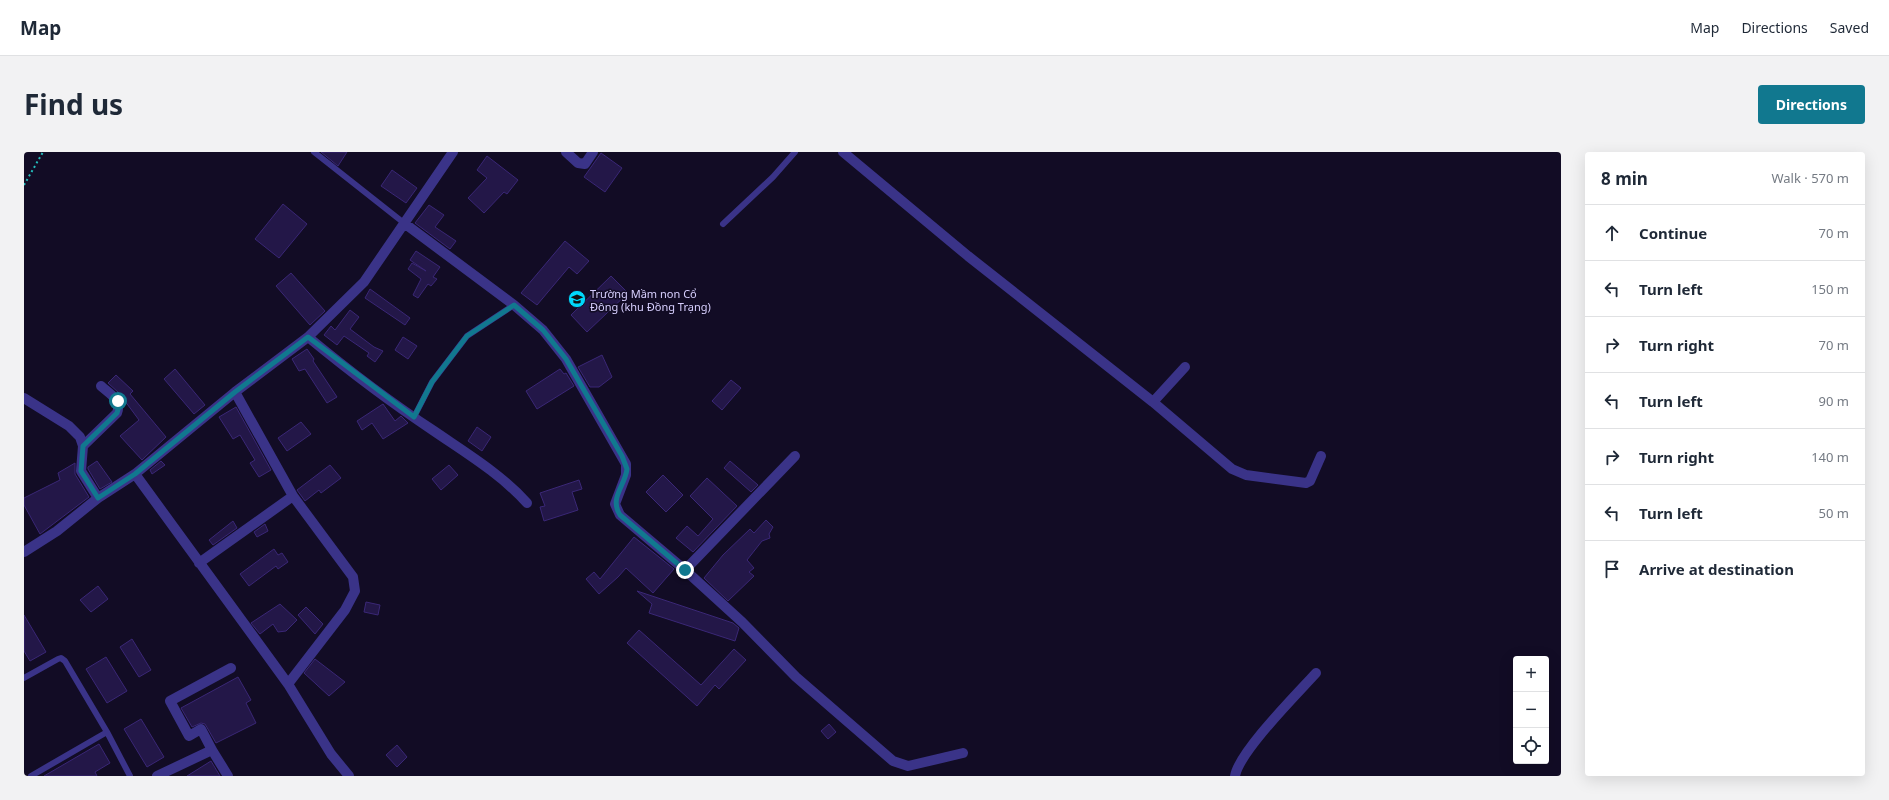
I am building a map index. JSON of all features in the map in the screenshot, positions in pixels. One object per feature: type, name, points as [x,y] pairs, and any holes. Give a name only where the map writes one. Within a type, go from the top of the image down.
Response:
[{"type":"street","points":[[24,552],[57,531],[98,498],[135,474],[235,392],[308,337],[364,282],[453,152]]},
{"type":"street","points":[[566,152],[578,163],[585,164],[593,152]]},
{"type":"street","points":[[843,152],[968,256],[1153,402],[1232,469],[1246,475],[1306,483],[1310,481],[1321,456]]},
{"type":"street","points":[[404,223],[514,305],[543,330],[566,359],[622,456],[627,469],[616,500],[616,509],[620,515],[685,570],[742,622],[796,677],[893,761],[908,766],[963,753]]},
{"type":"street","points":[[308,337],[414,417],[503,481],[518,493],[527,503]]},
{"type":"street","points":[[1153,402],[1185,367]]},
{"type":"street","points":[[83,446],[117,413],[119,406],[118,401],[102,386]]},
{"type":"street","points":[[235,392],[293,496],[352,577],[355,587],[345,610],[288,684]]},
{"type":"street","points":[[24,398],[69,426],[80,437],[83,446],[81,471],[98,498]]},
{"type":"street","points":[[685,570],[795,456]]},
{"type":"street","points":[[135,474],[288,684],[331,754],[349,776]]},
{"type":"street","points":[[199,563],[293,496]]},
{"type":"street","points":[[228,776],[201,729],[189,736],[170,701],[231,668]]},
{"type":"street","points":[[1235,776],[1238,764],[1252,745],[1316,673]]},
{"type":"street","points":[[157,776],[212,750]]},
{"type":"lane","points":[[315,152],[404,223]]},
{"type":"lane","points":[[723,224],[773,177],[795,152]]},
{"type":"lane","points":[[414,417],[432,382],[467,336],[514,305]]},
{"type":"lane","points":[[24,678],[62,658],[107,732],[130,776]]},
{"type":"lane","points":[[31,776],[107,732]]},
{"type":"path","points":[[24,184],[43,152]]},
{"type":"building","points":[[321,152],[347,152],[338,166]]},
{"type":"building","points":[[601,153],[622,168],[605,192],[584,177]]},
{"type":"building","points":[[487,156],[518,180],[507,194],[504,192],[484,213],[468,198],[487,178],[477,170]]},
{"type":"building","points":[[392,170],[417,188],[406,203],[381,186]]},
{"type":"building","points":[[283,204],[307,224],[279,258],[255,239]]},
{"type":"building","points":[[429,205],[444,215],[435,227],[456,241],[450,249],[415,223]]},
{"type":"building","points":[[565,241],[589,261],[577,274],[569,267],[537,305],[521,293]]},
{"type":"building","points":[[416,251],[440,267],[433,277],[437,279],[431,286],[428,284],[418,298],[413,295],[421,279],[408,269],[412,263],[426,271],[410,260]]},
{"type":"building","points":[[291,273],[325,311],[310,325],[276,286]]},
{"type":"building","points":[[611,276],[628,293],[587,332],[571,315]]},
{"type":"building","points":[[370,289],[410,318],[405,325],[365,298]]},
{"type":"building","points":[[350,310],[359,317],[350,329],[374,347],[383,351],[375,362],[367,356],[369,353],[344,336],[337,345],[324,335],[331,326],[335,330]]},
{"type":"building","points":[[403,337],[417,346],[408,359],[395,350]]},
{"type":"building","points":[[307,349],[314,359],[313,361],[337,397],[327,403],[305,369],[299,371],[292,359]]},
{"type":"building","points":[[602,355],[612,377],[599,387],[590,387],[578,367]]},
{"type":"building","points":[[175,369],[205,405],[194,414],[164,379]]},
{"type":"building","points":[[560,369],[564,374],[566,373],[574,386],[537,409],[526,391]]},
{"type":"building","points":[[116,375],[133,391],[130,394],[166,437],[142,460],[120,436],[139,420],[119,393],[108,383]]},
{"type":"building","points":[[731,380],[741,388],[722,410],[712,401]]},
{"type":"building","points":[[383,404],[395,421],[401,416],[408,423],[383,439],[372,423],[362,430],[357,421]]},
{"type":"building","points":[[236,407],[271,470],[259,477],[250,463],[255,460],[240,435],[233,439],[219,417]]},
{"type":"building","points":[[301,422],[311,434],[287,451],[278,438]]},
{"type":"building","points":[[477,427],[491,437],[482,451],[468,441]]},
{"type":"building","points":[[97,461],[112,482],[100,489],[88,469],[88,467]]},
{"type":"building","points":[[161,461],[165,465],[152,474],[150,470]]},
{"type":"building","points":[[730,461],[758,485],[751,492],[724,468]]},
{"type":"building","points":[[75,463],[75,474],[89,497],[40,534],[24,505],[24,498],[60,480],[58,473]]},
{"type":"building","points":[[330,465],[341,478],[321,493],[319,490],[305,501],[297,490]]},
{"type":"building","points":[[449,465],[458,475],[441,490],[432,479]]},
{"type":"building","points":[[663,475],[683,495],[666,512],[646,492]]},
{"type":"building","points":[[707,478],[737,506],[693,552],[676,538],[687,526],[698,536],[713,519],[690,496]]},
{"type":"building","points":[[579,480],[582,489],[572,492],[578,510],[544,521],[540,507],[545,506],[540,493]]},
{"type":"building","points":[[766,520],[773,527],[769,534],[770,538],[762,541],[747,560],[754,568],[749,572],[754,576],[728,601],[704,578],[723,555],[750,529],[754,533]]},
{"type":"building","points":[[233,521],[237,528],[213,545],[209,540]]},
{"type":"building","points":[[265,524],[268,531],[257,537],[254,532]]},
{"type":"building","points":[[634,537],[674,569],[653,593],[626,568],[599,594],[586,579],[594,572],[600,579]]},
{"type":"building","points":[[274,549],[278,555],[282,553],[288,562],[278,569],[276,566],[249,586],[240,574]]},
{"type":"building","points":[[98,586],[108,599],[91,612],[80,600]]},
{"type":"building","points":[[637,591],[733,623],[739,628],[735,641],[649,613],[652,604]]},
{"type":"building","points":[[366,602],[380,605],[378,615],[364,612]]},
{"type":"building","points":[[280,604],[297,620],[286,631],[278,632],[273,624],[260,634],[251,623]]},
{"type":"building","points":[[306,607],[323,624],[315,634],[298,615]]},
{"type":"building","points":[[24,615],[46,652],[30,661],[24,651]]},
{"type":"building","points":[[639,630],[701,685],[734,649],[746,660],[719,689],[715,685],[697,706],[627,643]]},
{"type":"building","points":[[132,639],[151,670],[139,677],[120,647]]},
{"type":"building","points":[[106,657],[127,691],[107,703],[86,669]]},
{"type":"building","points":[[315,659],[345,682],[329,696],[304,673]]},
{"type":"building","points":[[238,677],[251,700],[246,703],[256,723],[216,743],[205,724],[201,723],[192,727],[181,708]]},
{"type":"building","points":[[141,719],[164,757],[147,767],[124,729]]},
{"type":"building","points":[[829,724],[836,732],[828,739],[821,731]]},
{"type":"building","points":[[99,744],[110,763],[95,772],[97,776],[44,776]]},
{"type":"building","points":[[397,745],[407,757],[397,767],[386,755]]},
{"type":"building","points":[[211,761],[220,776],[187,776]]},
{"type":"place","name":"Trường Mầm non Cổ Đông (khu Đồng Trạng)","points":[[577,299]]},
{"type":"route","points":[[118,401],[119,406],[117,413],[83,446],[80,467],[81,471],[98,498],[135,474],[235,392],[308,337],[414,417],[432,382],[467,336],[514,305],[543,330],[566,359],[622,456],[627,469],[616,500],[616,509],[620,515],[685,570]]}]
